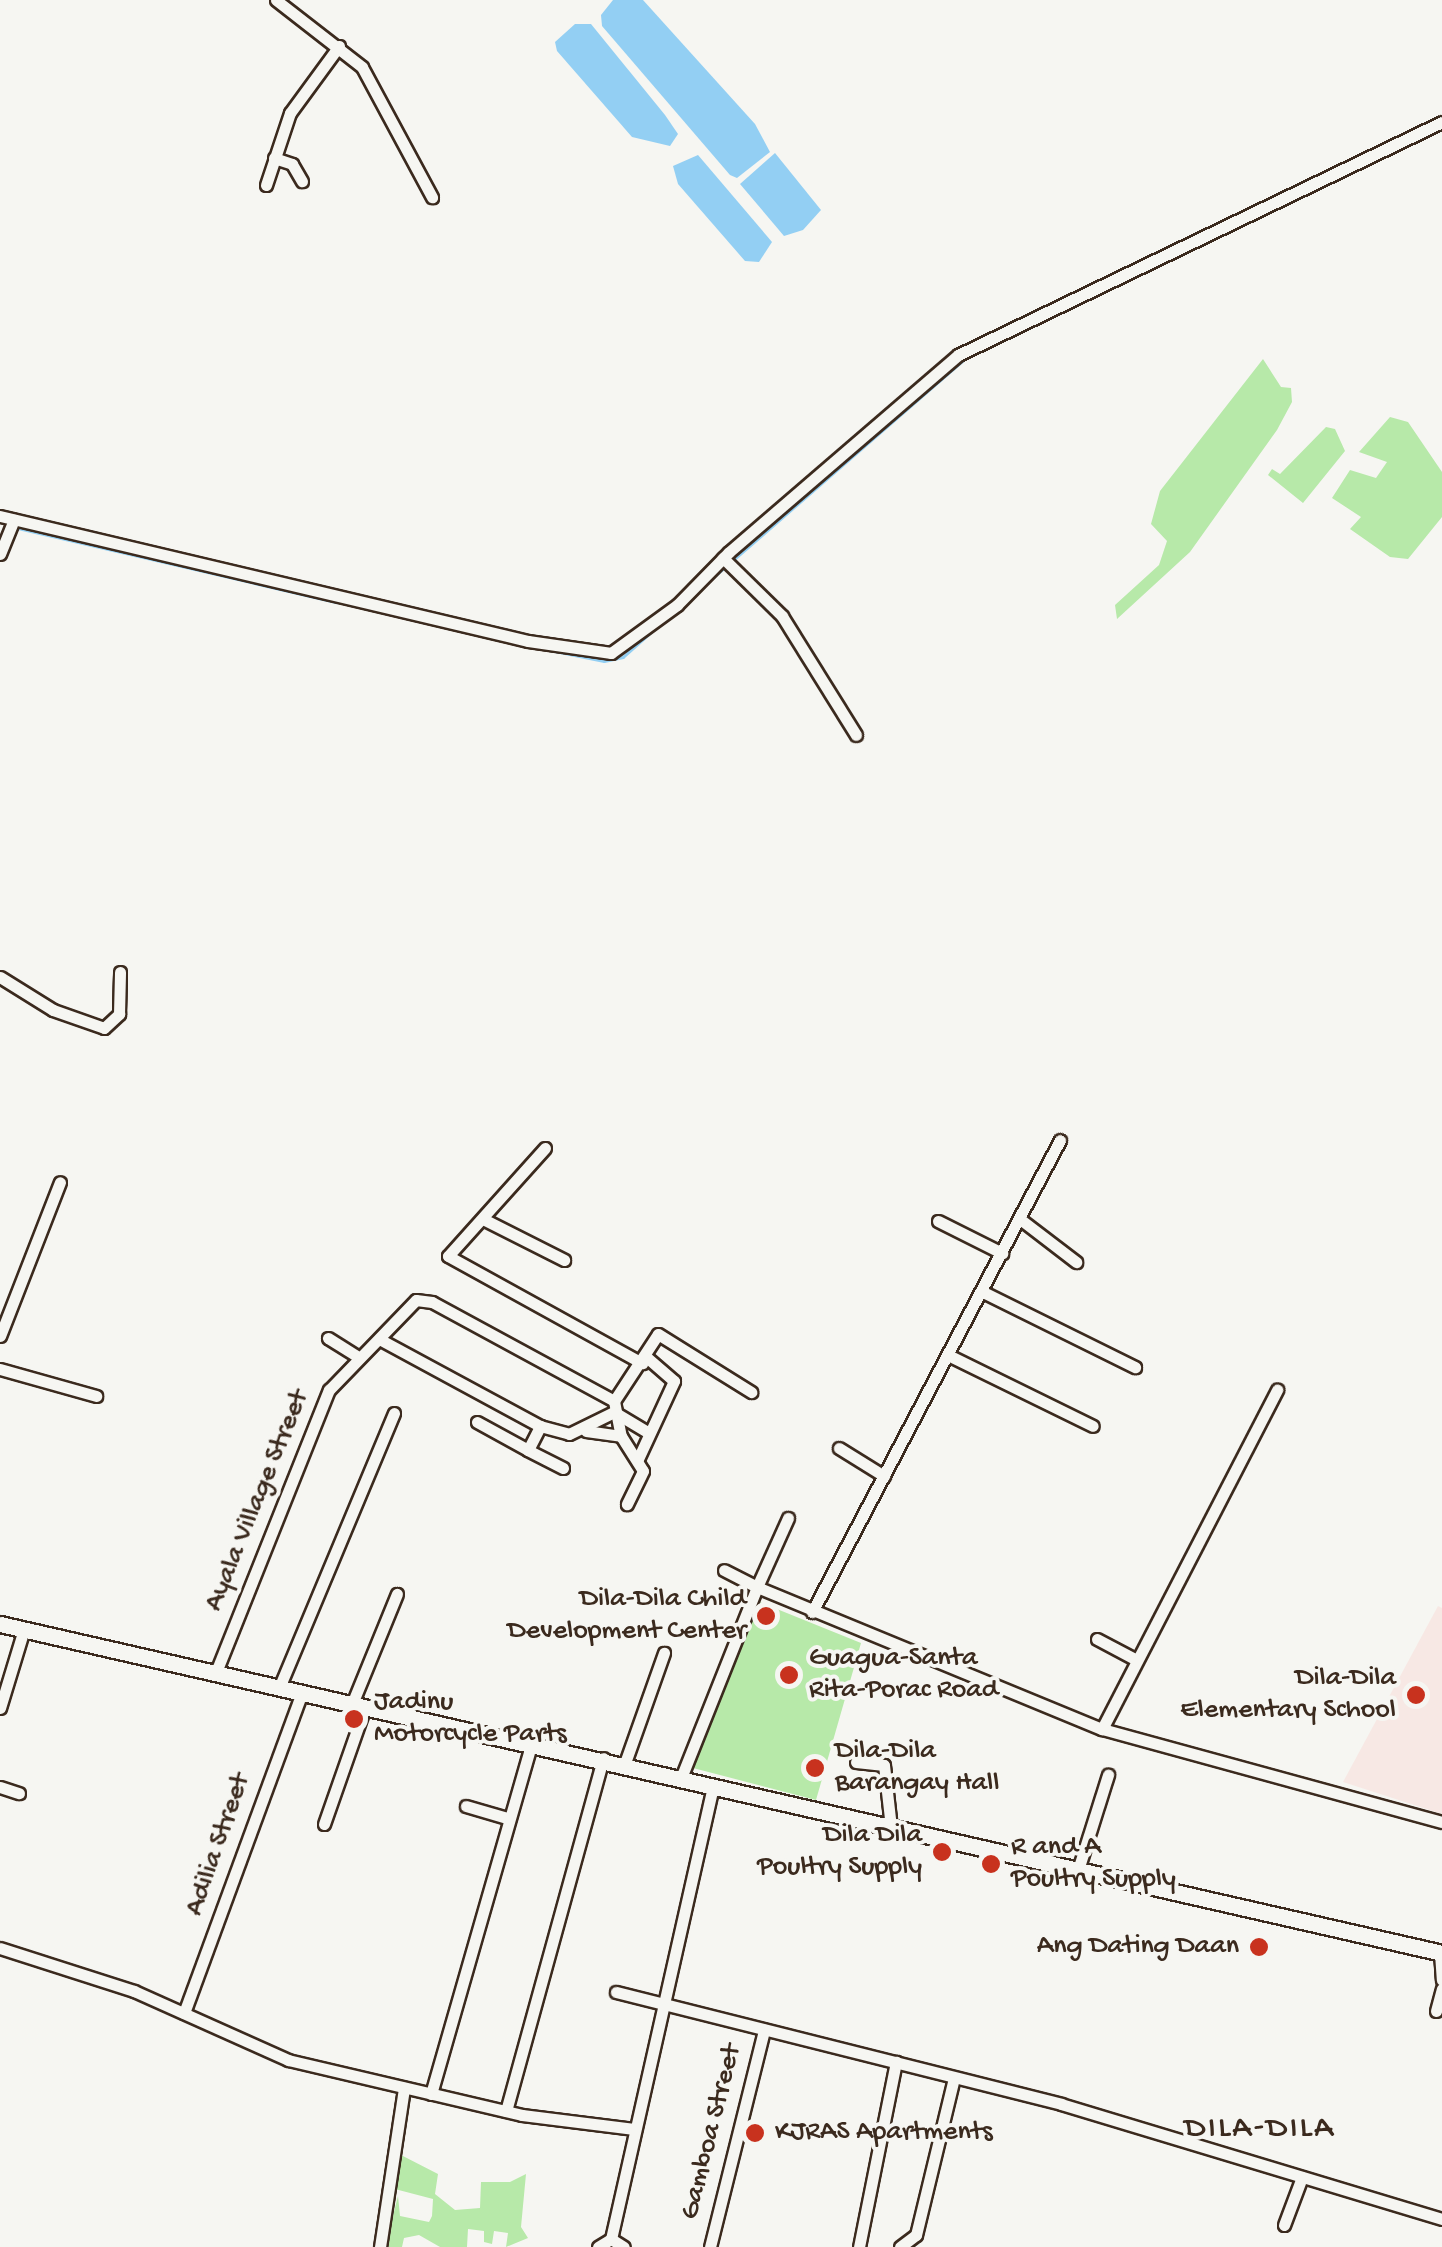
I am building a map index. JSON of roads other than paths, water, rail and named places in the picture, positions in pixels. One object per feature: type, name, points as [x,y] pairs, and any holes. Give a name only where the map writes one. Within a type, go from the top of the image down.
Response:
[{"type":"main road","points":[[0,1624],[358,1706],[532,1741],[713,1787],[1441,1953]]},
{"type":"street","points":[[276,0],[362,67],[432,196]]},
{"type":"street","points":[[266,185],[290,112],[339,46]]},
{"type":"street","points":[[0,516],[602,654],[629,644],[958,355],[1442,122]]},
{"type":"street","points":[[274,158],[292,164],[302,181]]},
{"type":"street","points":[[0,554],[14,520]]},
{"type":"street","points":[[726,562],[782,616],[856,735]]},
{"type":"street","points":[[0,978],[53,1010],[104,1028],[119,1014],[120,972]]},
{"type":"street","points":[[812,1612],[1060,1140]]},
{"type":"street","points":[[545,1148],[448,1256],[674,1378],[646,1431],[638,1459]]},
{"type":"street","points":[[0,1336],[60,1182]]},
{"type":"street","points":[[1020,1218],[1076,1262]]},
{"type":"street","points":[[484,1219],[564,1260]]},
{"type":"street","points":[[938,1221],[1002,1253]]},
{"type":"street","points":[[981,1291],[1135,1367]]},
{"type":"street","name":"Ayala Village Street","points":[[216,1672],[329,1390],[381,1340],[411,1303],[426,1300],[614,1406],[646,1431]]},
{"type":"street","points":[[581,1431],[614,1406],[658,1334],[750,1392]]},
{"type":"street","points":[[328,1338],[358,1358]]},
{"type":"street","points":[[381,1340],[540,1426],[563,1434],[581,1431],[621,1436]]},
{"type":"street","points":[[948,1355],[1093,1426]]},
{"type":"street","points":[[0,1369],[96,1396]]},
{"type":"street","points":[[1102,1729],[1134,1659],[1277,1390]]},
{"type":"street","points":[[614,1406],[621,1436],[644,1475],[627,1504]]},
{"type":"street","points":[[279,1688],[394,1413]]},
{"type":"street","points":[[476,1422],[563,1468]]},
{"type":"street","points":[[528,1450],[540,1426]]},
{"type":"street","points":[[839,1448],[884,1476]]},
{"type":"street","points":[[682,1778],[788,1518]]},
{"type":"street","points":[[724,1570],[812,1612],[1102,1729],[1442,1822]]},
{"type":"street","points":[[324,1824],[358,1706],[398,1594]]},
{"type":"street","points":[[0,1708],[24,1629]]},
{"type":"street","points":[[1097,1638],[1134,1659]]},
{"type":"street","points":[[626,1764],[664,1653]]},
{"type":"street","name":"Adilia Street","points":[[184,2013],[302,1693]]},
{"type":"street","points":[[431,2094],[532,1741]]},
{"type":"street","points":[[506,2111],[603,1758]]},
{"type":"street","points":[[856,1762],[884,1765],[891,1827]]},
{"type":"street","points":[[1078,1870],[1108,1775]]},
{"type":"street","points":[[0,1787],[19,1793]]},
{"type":"street","points":[[598,2247],[611,2239],[713,1787]]},
{"type":"street","points":[[466,1806],[507,1818]]},
{"type":"street","points":[[0,1948],[184,2013],[268,2054],[506,2111],[634,2129]]},
{"type":"street","points":[[1441,1953],[1442,1980]]},
{"type":"street","points":[[1436,2010],[1442,1989]]},
{"type":"street","points":[[616,1992],[954,2078],[1302,2176],[1442,2220]]},
{"type":"street","name":"Gamboa Street","points":[[710,2247],[764,2030]]},
{"type":"street","points":[[858,2247],[896,2062]]},
{"type":"street","points":[[900,2247],[920,2241],[954,2078]]},
{"type":"street","points":[[380,2247],[404,2088]]},
{"type":"street","points":[[1284,2225],[1302,2176]]},
{"type":"street","points":[[611,2239],[624,2247]]},
{"type":"water","points":[[613,0],[643,0],[755,124],[770,152],[737,178],[730,175],[602,26],[601,15]]},
{"type":"water","points":[[575,24],[591,24],[665,115],[678,134],[670,146],[632,137],[557,51],[555,42]]},
{"type":"water","points":[[775,153],[821,210],[803,230],[784,236],[740,184]]},
{"type":"water","points":[[698,155],[772,242],[759,262],[745,261],[678,184],[673,166]]},
{"type":"waterway","points":[[732,561],[968,356]]},
{"type":"waterway","points":[[18,528],[337,602]]},
{"type":"waterway","points":[[702,587],[726,566]]},
{"type":"waterway","points":[[545,649],[604,661],[623,657],[659,625]]},
{"type":"place","name":"Dila-Dila Child Development Center","points":[[766,1616]]},
{"type":"place","name":"Guagua-Santa Rita-Porac Road","points":[[789,1675]]},
{"type":"place","name":"Dila-Dila Elementary School","points":[[1416,1695]]},
{"type":"place","name":"Jadinu Motorcycle Parts","points":[[354,1719]]},
{"type":"place","name":"Dila-Dila Barangay Hall","points":[[815,1768]]},
{"type":"place","name":"Dila Dila Poultry Supply","points":[[942,1852]]},
{"type":"place","name":"R and A Poultry Supply","points":[[991,1864]]},
{"type":"place","name":"Ang Dating Daan","points":[[1259,1947]]},
{"type":"place","name":"KJRAS Apartments","points":[[755,2133]]},
{"type":"district","name":"DILA-DILA","points":[[1260,2129]]}]
